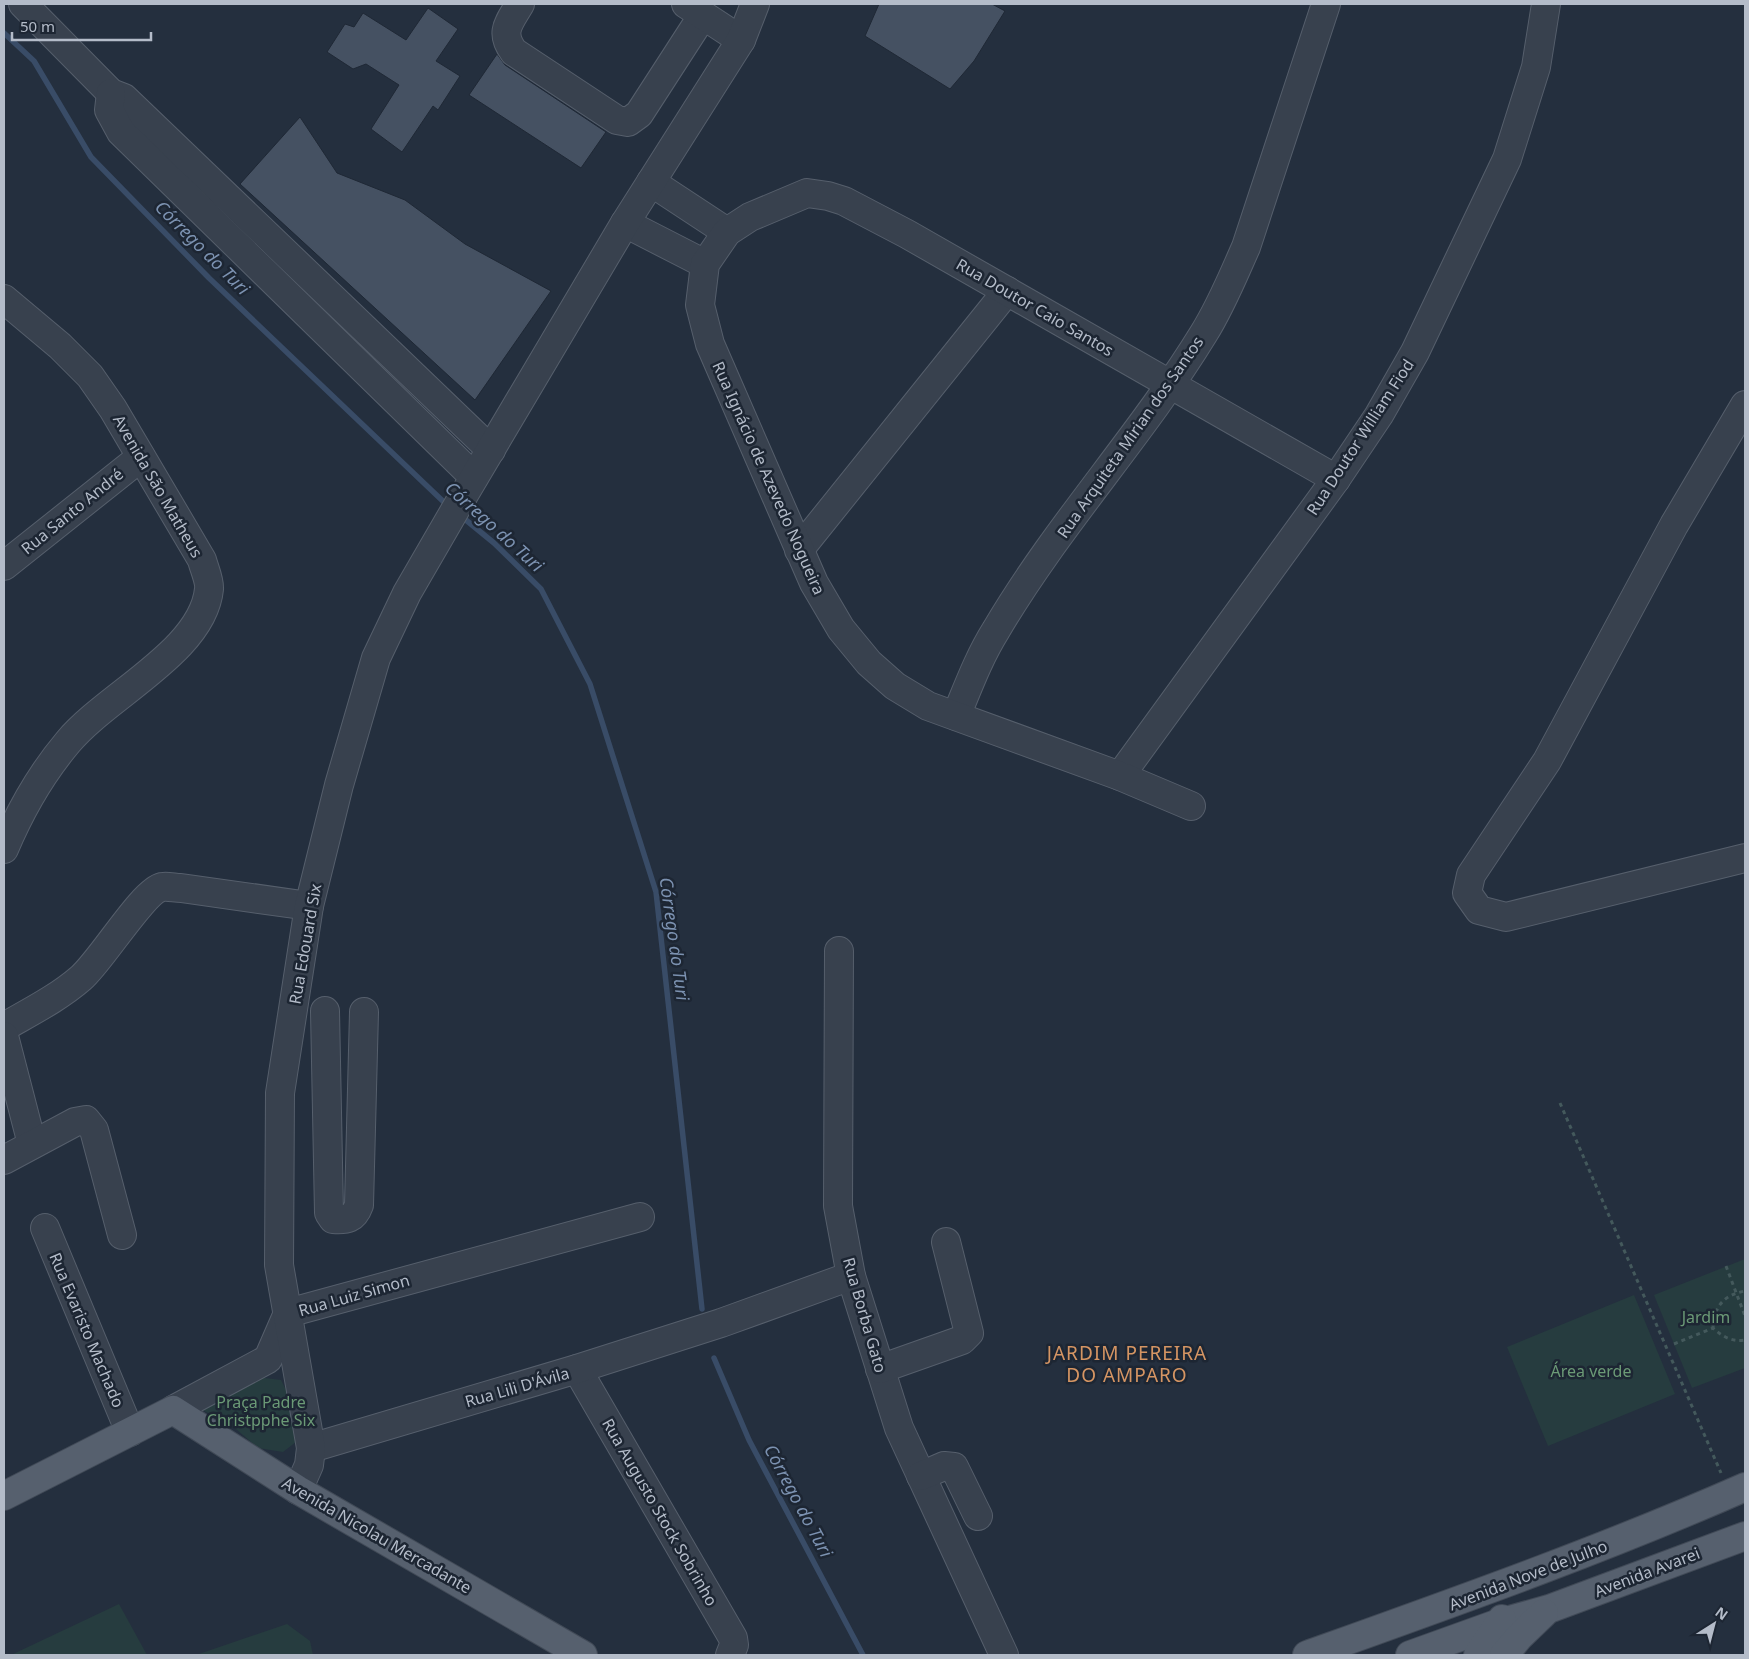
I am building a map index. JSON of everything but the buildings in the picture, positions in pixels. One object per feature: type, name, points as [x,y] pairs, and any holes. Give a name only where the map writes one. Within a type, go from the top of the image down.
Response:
[{"type":"main road","points":[[4,1496],[173,1410]]},
{"type":"main road","name":"Avenida Nicolau Mercadante","points":[[173,1410],[298,1490],[584,1655]]},
{"type":"main road","name":"Avenida Nove de Julho","points":[[1308,1655],[1544,1570],[1738,1490]]},
{"type":"main road","name":"Avenida Avarei","points":[[1549,1609],[1745,1536]]},
{"type":"main road","points":[[1478,1655],[1499,1623],[1544,1570]]},
{"type":"main road","name":"Avenida Nove de Julho","points":[[1410,1655],[1444,1650],[1499,1623],[1549,1609]]},
{"type":"main road","points":[[1504,1655],[1519,1636],[1549,1609]]},
{"type":"street","points":[[23,4],[111,93],[124,98],[491,450]]},
{"type":"street","points":[[520,4],[506,29],[506,42],[514,52],[617,120],[628,122],[639,114],[695,9],[741,40]]},
{"type":"street","name":"Rua Edouard Six","points":[[311,1448],[279,1265],[280,1093],[309,906],[339,785],[376,658],[407,593],[468,488],[625,223],[741,40],[755,4]]},
{"type":"street","name":"Rua Arquiteta Mirian dos Santos","points":[[956,716],[982,656],[1019,592],[1170,385],[1205,331],[1246,248],[1326,4]]},
{"type":"street","name":"Rua Doutor William Fiod","points":[[1120,776],[1336,479],[1379,414],[1415,352],[1507,159],[1536,67],[1546,4]]},
{"type":"street","points":[[111,93],[109,110],[121,132],[468,488]]},
{"type":"street","points":[[651,182],[726,232]]},
{"type":"street","name":"Rua Doutor Caio Santos","points":[[726,232],[750,217],[783,201],[807,194],[828,196],[859,208],[1336,479]]},
{"type":"street","points":[[625,223],[704,264]]},
{"type":"street","name":"Rua Ignácio de Azevedo Nogueira","points":[[726,232],[704,264],[700,305],[710,344],[814,583],[841,629],[869,663],[895,686],[919,701],[1120,776],[1191,806]]},
{"type":"street","points":[[799,550],[1007,291]]},
{"type":"street","name":"Avenida São Matheus","points":[[4,849],[15,822],[43,775],[68,741],[99,710],[184,642],[201,618],[210,588],[202,560],[113,409],[90,376],[60,346],[8,310]]},
{"type":"street","points":[[1745,406],[1674,525],[1547,760],[1470,875],[1467,892],[1480,910],[1506,917],[1745,858]]},
{"type":"street","name":"Rua Santo André","points":[[4,566],[141,457]]},
{"type":"street","points":[[4,1027],[65,990],[82,977],[98,961],[147,898],[161,887],[181,888],[309,906]]},
{"type":"street","name":"Rua Borba Gato","points":[[839,951],[838,1206],[851,1276],[899,1428],[1004,1655]]},
{"type":"street","points":[[325,1011],[329,1213],[333,1219],[348,1220],[356,1214],[359,1205],[364,1012]]},
{"type":"street","points":[[4,1036],[32,1144]]},
{"type":"street","points":[[4,1160],[75,1122],[86,1120],[94,1130],[122,1234]]},
{"type":"street","name":"Rua Luiz Simon","points":[[268,1359],[288,1313],[640,1217]]},
{"type":"street","name":"Rua Evaristo Machado","points":[[45,1228],[130,1432]]},
{"type":"street","points":[[880,1369],[962,1340],[969,1333],[946,1242]]},
{"type":"street","name":"Rua Lili D'Ávila","points":[[311,1448],[577,1369],[721,1323],[851,1276]]},
{"type":"street","points":[[173,1410],[268,1359],[299,1377]]},
{"type":"street","name":"Rua Augusto Stock Sobrinho","points":[[577,1369],[733,1638],[734,1646],[730,1655]]},
{"type":"street","points":[[298,1490],[309,1465],[311,1448]]},
{"type":"street","points":[[921,1476],[944,1466],[954,1467],[978,1516]]},
{"type":"path","points":[[1560,1103],[1738,1490]]},
{"type":"path","points":[[1726,1266],[1745,1316]]},
{"type":"path","points":[[1713,1328],[1717,1308],[1723,1300],[1736,1293],[1745,1291]]},
{"type":"path","points":[[1713,1328],[1722,1336],[1732,1340],[1745,1340]]},
{"type":"path","points":[[1674,1344],[1713,1328]]},
{"type":"green space","name":"Jardim","points":[[1745,1259],[1745,1368],[1692,1388],[1654,1295]]},
{"type":"green space","name":"Área verde","points":[[1634,1295],[1675,1394],[1548,1446],[1507,1347]]},
{"type":"green space","name":"Praça Padre Christpphe Six","points":[[257,1377],[281,1380],[291,1400],[296,1442],[283,1452],[258,1448],[236,1429],[201,1409]]},
{"type":"green space","points":[[119,1604],[147,1655],[11,1655]]},
{"type":"green space","points":[[287,1624],[310,1641],[313,1655],[196,1655]]},
{"type":"waterway","name":"Córrego do Turi","points":[[4,33],[34,61],[91,157],[209,278],[448,506]]},
{"type":"waterway","name":"Córrego do Turi","points":[[461,516],[494,543],[541,589],[590,684],[656,892],[702,1309]]},
{"type":"waterway","name":"Córrego do Turi","points":[[714,1358],[749,1440],[863,1655]]},
{"type":"district","name":"JARDIM PEREIRA DO AMPARO","points":[[1127,1364]]}]
